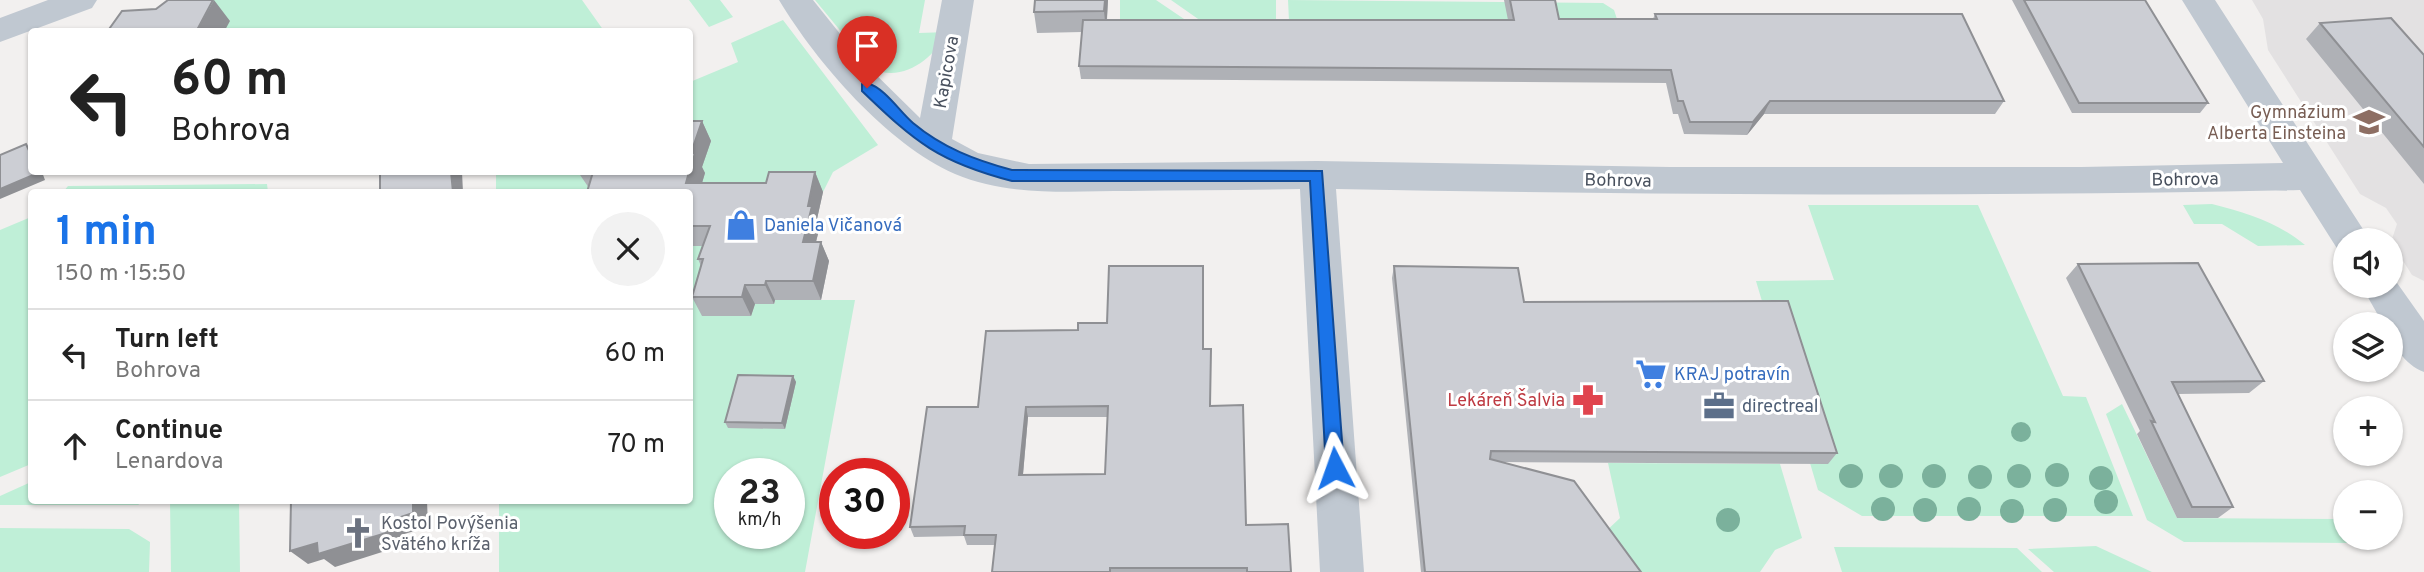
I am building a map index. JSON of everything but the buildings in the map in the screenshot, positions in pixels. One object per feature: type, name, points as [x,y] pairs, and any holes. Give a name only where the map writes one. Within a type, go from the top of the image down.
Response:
[{"type":"street","points":[[0,30],[81,0]]},
{"type":"street","name":"Bohrova","points":[[795,0],[849,69],[901,120],[933,144],[970,165],[1028,178],[1317,175],[1670,181],[2067,181],[2311,176]]},
{"type":"street","name":"Kapicova","points":[[933,144],[958,0]]},
{"type":"street","points":[[2198,0],[2344,228]]},
{"type":"street","points":[[1317,175],[1342,572]]},
{"type":"street","points":[[2388,298],[2424,355]]},
{"type":"shaded area","name":"Gymnázium Alberta Einsteina","points":[[2252,0],[2424,0],[2424,281],[2412,275],[2403,261],[2403,228],[2396,228],[2397,224],[2386,208],[2360,194],[2268,50],[2263,19]]},
{"type":"green space","points":[[179,0],[582,0],[602,28],[116,28]]},
{"type":"green space","points":[[689,0],[720,0],[733,17],[709,27]]},
{"type":"green space","points":[[815,0],[925,0],[919,33],[948,32],[934,51],[916,66],[894,73],[883,72],[871,68]]},
{"type":"green space","points":[[1120,0],[1156,0],[1187,21],[1120,21]]},
{"type":"green space","points":[[1171,0],[1276,0],[1276,20],[1201,21]]},
{"type":"green space","points":[[1288,0],[1603,3],[1614,10],[1617,19],[1289,21]]},
{"type":"green space","points":[[783,20],[878,145],[833,172],[823,192],[693,206],[690,175],[693,175],[693,81],[738,62],[731,43]]},
{"type":"green space","points":[[496,175],[598,175],[610,189],[496,189]]},
{"type":"green space","points":[[267,184],[268,189],[66,189],[68,186]]},
{"type":"green space","points":[[2212,204],[2261,219],[2284,230],[2305,245],[2258,246],[2222,224],[2194,224],[2183,205]]},
{"type":"green space","points":[[1808,205],[1978,205],[2063,396],[2086,397],[2133,516],[1862,516],[1818,490],[1756,281],[1834,280]]},
{"type":"green space","points":[[28,218],[28,465],[0,477],[0,230]]},
{"type":"green space","points":[[693,243],[727,243],[755,304],[774,304],[775,300],[855,300],[826,458],[819,458],[819,496],[805,572],[499,572],[499,504],[693,504]]},
{"type":"green space","points":[[2122,404],[2177,518],[2333,519],[2333,543],[2184,542],[2147,520],[2106,414]]},
{"type":"green space","points":[[1608,463],[1780,464],[1802,538],[1775,550],[1760,572],[1577,572],[1602,535],[1620,518]]},
{"type":"green space","points":[[28,483],[28,504],[140,504],[0,505],[0,496]]},
{"type":"green space","points":[[170,504],[239,504],[240,572],[171,572]]},
{"type":"green space","points":[[0,528],[129,529],[150,542],[149,572],[0,572]]},
{"type":"green space","points":[[2096,546],[2152,572],[2054,572],[2028,549]]},
{"type":"green space","points":[[1834,547],[2017,548],[2042,572],[1842,572]]},
{"type":"place","name":"Gymnázium Alberta Einsteina","points":[[2369,122]]},
{"type":"place","name":"Daniela Vičanová","points":[[741,225]]},
{"type":"place","name":"KRAJ potravín","points":[[1651,374]]},
{"type":"place","name":"Lekáreň Šalvia","points":[[1588,400]]},
{"type":"place","name":"directreal","points":[[1719,406]]},
{"type":"place","name":"Kostol Povýšenia Svätého kríža","points":[[358,533]]},
{"type":"route","points":[[867,88],[908,127],[949,155],[970,165],[1012,176],[1317,175],[1335,468]]}]
